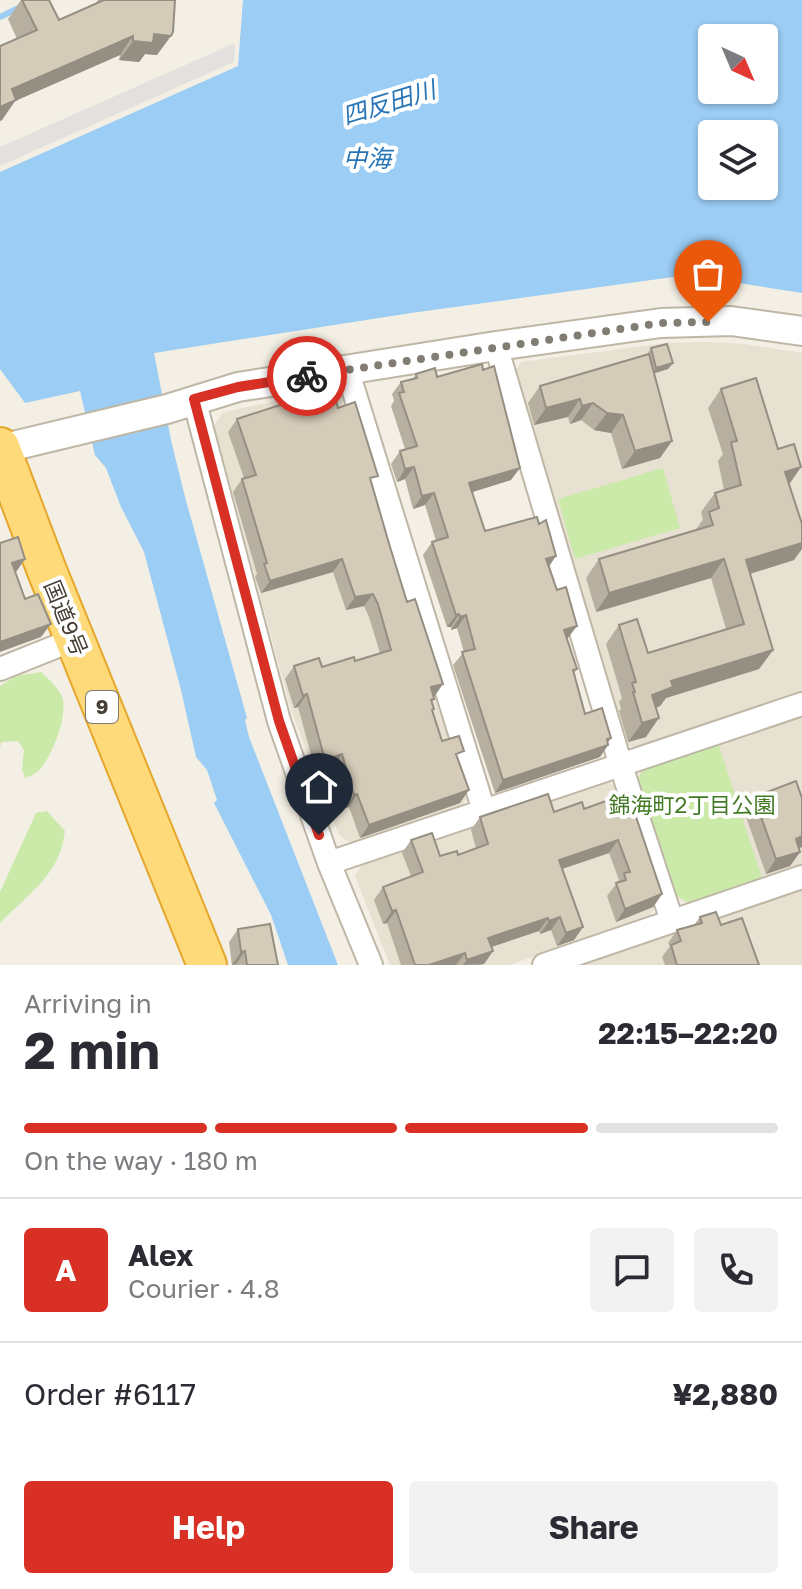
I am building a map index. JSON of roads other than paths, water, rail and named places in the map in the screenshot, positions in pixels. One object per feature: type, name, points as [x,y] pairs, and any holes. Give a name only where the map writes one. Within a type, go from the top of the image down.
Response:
[{"type":"highway","name":"国道9号","points":[[0,448],[207,965]]},
{"type":"street","points":[[0,448],[167,409],[238,387],[496,346],[661,323],[731,321],[802,331]]},
{"type":"street","points":[[496,346],[621,766],[672,921]]},
{"type":"street","points":[[347,369],[484,811]]},
{"type":"street","points":[[194,399],[279,721],[329,863],[371,965]]},
{"type":"street","points":[[0,669],[75,639]]},
{"type":"street","points":[[329,863],[802,704]]},
{"type":"street","points":[[546,965],[802,877]]},
{"type":"water","name":"中海","points":[[243,0],[802,0],[802,293],[714,279],[702,273],[411,313],[154,353],[185,497],[247,718],[249,737],[338,965],[288,965],[271,915],[214,803],[217,800],[207,770],[196,757],[144,552],[121,507],[106,468],[95,455],[80,391],[25,403],[0,369],[0,172],[238,66]]},
{"type":"waterway","points":[[0,17],[34,0]]},
{"type":"water label","name":"四反田川","points":[[389,103]]},
{"type":"park label","name":"錦海町2丁目公園","points":[[692,805]]}]
